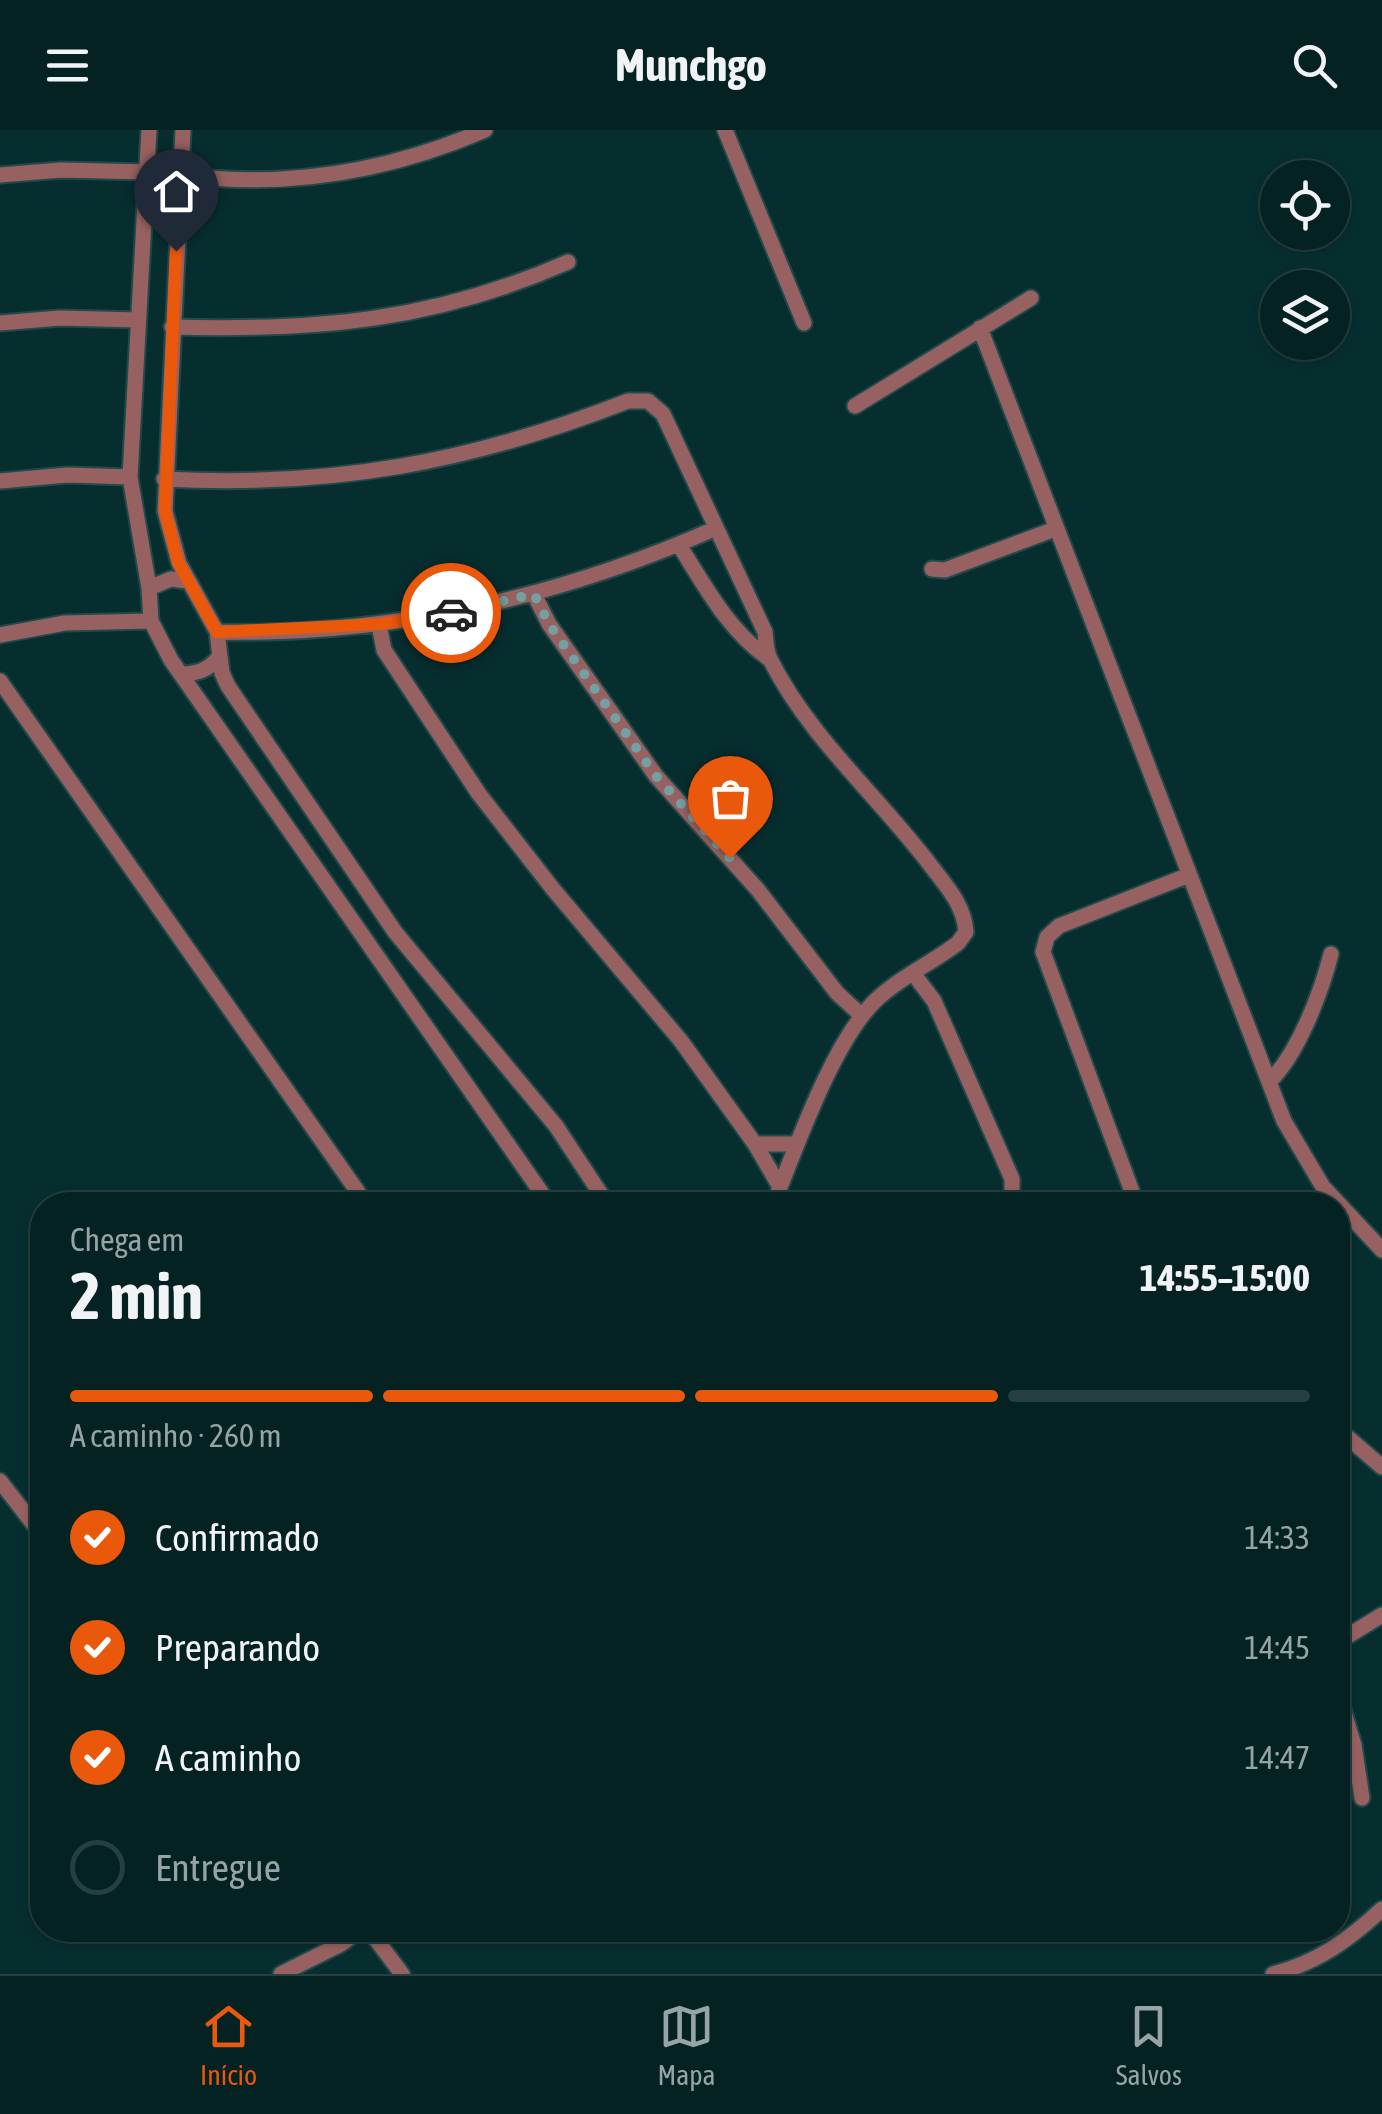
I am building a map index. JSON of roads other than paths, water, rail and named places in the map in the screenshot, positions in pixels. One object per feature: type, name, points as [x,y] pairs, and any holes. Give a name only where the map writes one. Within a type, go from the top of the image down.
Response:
[{"type":"street","points":[[149,130],[130,476],[150,588],[151,621],[160,645],[541,1192]]},
{"type":"street","points":[[182,130],[164,479],[171,541],[187,581],[217,632],[228,686],[395,932],[556,1126],[599,1192]]},
{"type":"street","points":[[440,130],[447,146]]},
{"type":"street","points":[[181,175],[278,179],[384,166],[485,130]]},
{"type":"street","points":[[725,130],[804,322]]},
{"type":"street","points":[[0,175],[61,170],[147,172]]},
{"type":"street","points":[[172,327],[304,328],[384,318],[477,296],[568,262]]},
{"type":"street","points":[[854,406],[1031,298]]},
{"type":"street","points":[[0,323],[60,318],[138,320]]},
{"type":"street","points":[[980,328],[1284,1121],[1328,1192]]},
{"type":"street","points":[[164,479],[367,474],[527,438],[628,401],[648,401],[663,414],[765,632],[768,658]]},
{"type":"street","points":[[0,481],[68,475],[130,476]]},
{"type":"street","points":[[932,569],[945,570],[1054,529]]},
{"type":"street","points":[[217,632],[379,624],[534,594],[714,530]]},
{"type":"street","points":[[679,545],[730,622],[748,644],[768,658],[832,750],[906,834],[958,902],[965,918],[966,932],[958,943],[890,988],[861,1015],[796,1144],[778,1192]]},
{"type":"street","points":[[150,588],[171,579],[187,581]]},
{"type":"street","points":[[534,594],[549,624],[656,776],[758,890],[837,993],[861,1015]]},
{"type":"street","points":[[0,635],[65,623],[151,621]]},
{"type":"street","points":[[379,624],[384,650],[479,794],[651,1002],[755,1144],[780,1188]]},
{"type":"street","points":[[182,674],[199,673],[220,657]]},
{"type":"street","points":[[0,682],[357,1192]]},
{"type":"street","points":[[1132,1192],[1043,952],[1047,937],[1058,926],[1189,876]]},
{"type":"street","points":[[1269,1082],[1284,1068],[1331,954]]},
{"type":"street","points":[[913,973],[934,1001],[1012,1179],[1012,1192]]},
{"type":"street","points":[[755,1144],[796,1144]]},
{"type":"street","points":[[1350,1218],[1382,1250]]},
{"type":"street","points":[[1350,1440],[1382,1468]]},
{"type":"street","points":[[0,1481],[30,1520]]},
{"type":"street","points":[[1350,1635],[1382,1615]]},
{"type":"street","points":[[1350,1732],[1362,1798]]},
{"type":"street","points":[[1350,1937],[1382,1909]]},
{"type":"street","points":[[281,1974],[344,1942]]},
{"type":"street","points":[[378,1942],[402,1974]]},
{"type":"street","points":[[1274,1974],[1308,1963],[1344,1942]]}]
